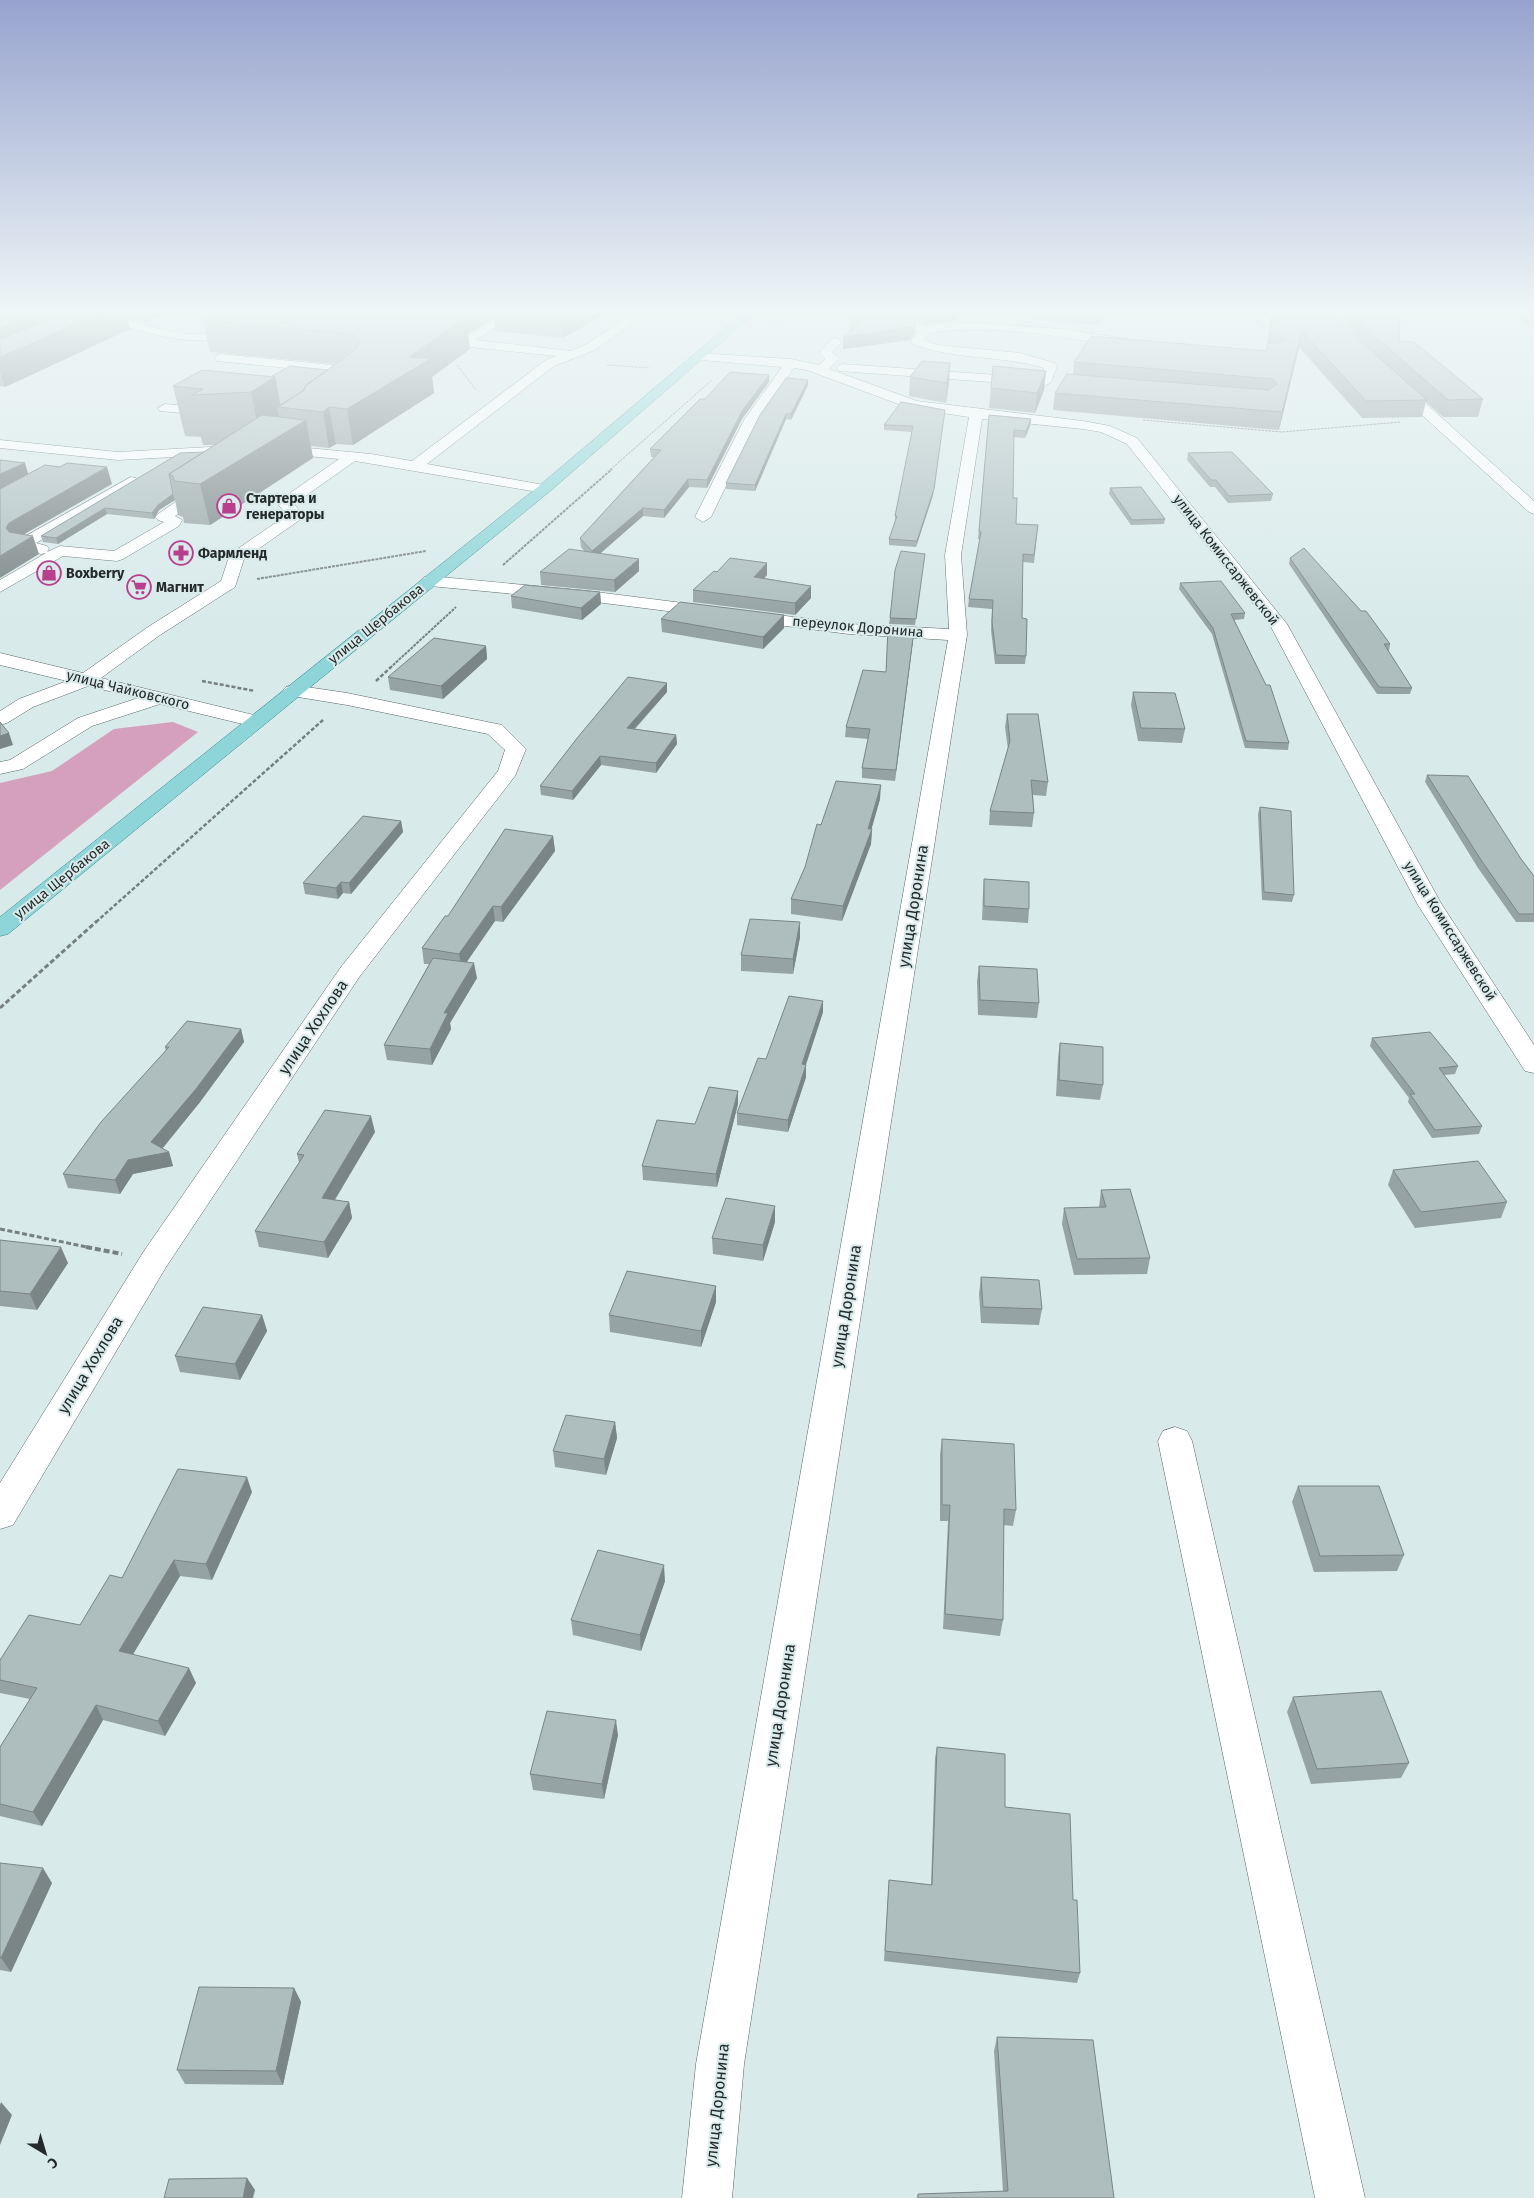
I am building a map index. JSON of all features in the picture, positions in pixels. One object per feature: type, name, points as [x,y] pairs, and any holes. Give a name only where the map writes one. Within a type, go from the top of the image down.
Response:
[{"type":"main road","name":"улица Щербакова","points":[[0,929],[544,489],[630,417]]},
{"type":"street","points":[[415,466],[480,417]]},
{"type":"street","points":[[703,517],[753,417]]},
{"type":"street","name":"улица Доронина","points":[[707,2198],[720,2064],[958,635],[953,555],[976,417]]},
{"type":"street","name":"улица Комиссаржевской","points":[[1001,417],[1082,425],[1120,434],[1132,441],[1278,624],[1430,905],[1534,1065]]},
{"type":"street","points":[[1432,417],[1534,509]]},
{"type":"street","points":[[243,464],[281,437]]},
{"type":"street","points":[[0,444],[118,456],[266,448],[353,456],[544,489]]},
{"type":"street","points":[[0,768],[16,765],[41,721],[86,680],[154,631],[229,583],[236,557],[296,516],[285,503],[353,456]]},
{"type":"street","points":[[131,481],[21,545],[60,552],[112,557],[121,555],[173,523],[174,520],[163,517],[219,479]]},
{"type":"street","points":[[0,587],[60,552]]},
{"type":"street","name":"переулок Доронина","points":[[430,581],[588,596],[849,629],[958,635]]},
{"type":"street","name":"улица Чайковского","points":[[0,659],[255,721]]},
{"type":"street","name":"улица Хохлова","points":[[0,1514],[154,1259],[350,972],[508,772],[516,749],[495,729],[347,699],[293,691]]},
{"type":"street","points":[[0,719],[85,722],[158,698]]},
{"type":"street","points":[[1175,1441],[1340,2198]]},
{"type":"path","points":[[0,1008],[347,699],[374,684],[479,587],[671,417]]},
{"type":"path","points":[[1120,434],[1138,420],[1282,432],[1392,422],[1439,423]]},
{"type":"path","points":[[229,583],[426,551]]},
{"type":"path","points":[[0,1229],[65,1244],[154,1259]]},
{"type":"shaded area","points":[[173,722],[198,732],[0,890],[0,783],[52,771],[114,729]]},
{"type":"building","points":[[260,417],[306,420],[200,484],[174,481],[173,476],[169,474]]},
{"type":"building","points":[[682,417],[739,417],[707,480],[688,479],[664,510],[643,508],[592,551],[580,538],[661,450],[650,449]]},
{"type":"building","points":[[759,417],[785,417],[755,485],[726,483]]},
{"type":"building","points":[[890,417],[944,417],[934,489],[917,541],[889,539],[897,516],[895,516],[913,426],[884,425]]},
{"type":"building","points":[[989,417],[1031,419],[1026,431],[1014,430],[1013,498],[1017,498],[1016,524],[1038,525],[1034,555],[1023,554],[1022,618],[1027,619],[1026,656],[996,655],[992,622],[993,600],[969,599],[981,532],[979,531]]},
{"type":"building","points":[[204,452],[169,474],[173,494],[158,505],[152,513],[105,508],[56,538],[41,536],[180,453]]},
{"type":"building","points":[[1232,452],[1273,494],[1229,496],[1216,480],[1211,480],[1188,453]]},
{"type":"building","points":[[0,460],[25,463],[0,474]]},
{"type":"building","points":[[67,463],[107,467],[9,523],[6,528],[9,532],[33,536],[0,556],[0,489],[45,465],[60,467]]},
{"type":"building","points":[[1141,487],[1165,519],[1132,520],[1110,488]]},
{"type":"building","points":[[1304,548],[1361,611],[1366,611],[1390,644],[1384,644],[1412,688],[1379,687],[1290,558]]},
{"type":"building","points":[[569,549],[639,559],[614,580],[540,572]]},
{"type":"building","points":[[901,551],[925,554],[916,619],[890,618],[895,570]]},
{"type":"building","points":[[730,558],[767,563],[754,577],[811,586],[795,603],[693,590],[714,571],[717,572]]},
{"type":"building","points":[[1221,581],[1245,613],[1231,614],[1266,685],[1270,685],[1289,743],[1246,741],[1213,628],[1180,583]]},
{"type":"building","points":[[525,585],[600,592],[581,608],[511,596]]},
{"type":"building","points":[[680,602],[784,615],[763,637],[661,619]]},
{"type":"building","points":[[888,629],[914,630],[896,770],[862,768],[870,729],[846,727],[863,670],[886,672]]},
{"type":"building","points":[[434,638],[486,646],[441,686],[388,677]]},
{"type":"building","points":[[628,677],[667,683],[627,728],[676,735],[656,763],[600,756],[572,791],[540,786],[578,737]]},
{"type":"building","points":[[1133,692],[1175,693],[1185,729],[1141,728]]},
{"type":"building","points":[[1007,714],[1038,714],[1048,782],[1031,780],[1034,813],[990,811],[1010,741]]},
{"type":"building","points":[[0,722],[9,733],[0,736]]},
{"type":"building","points":[[1427,775],[1468,776],[1534,876],[1534,914],[1519,914],[1481,860]]},
{"type":"building","points":[[836,781],[881,785],[868,829],[872,829],[843,906],[791,899],[805,867],[817,824],[821,825]]},
{"type":"building","points":[[1260,807],[1291,811],[1294,895],[1264,892]]},
{"type":"building","points":[[363,816],[401,821],[349,883],[341,882],[336,888],[303,883]]},
{"type":"building","points":[[505,829],[553,836],[501,907],[493,906],[459,954],[422,948],[445,916],[448,916]]},
{"type":"building","points":[[984,879],[1029,882],[1029,909],[984,906]]},
{"type":"building","points":[[750,919],[800,922],[793,959],[741,955]]},
{"type":"building","points":[[433,958],[474,963],[444,1013],[448,1013],[430,1049],[384,1045]]},
{"type":"building","points":[[979,966],[1037,969],[1039,1003],[980,1000]]},
{"type":"building","points":[[789,996],[823,1001],[802,1064],[806,1065],[788,1120],[737,1113],[758,1058],[766,1059]]},
{"type":"building","points":[[187,1021],[241,1029],[196,1089],[151,1142],[169,1152],[128,1160],[115,1180],[63,1174],[101,1122],[169,1047],[165,1047]]},
{"type":"building","points":[[1430,1032],[1458,1066],[1439,1068],[1482,1126],[1435,1130],[1410,1094],[1415,1094],[1372,1038]]},
{"type":"building","points":[[1060,1043],[1103,1047],[1103,1085],[1059,1080]]},
{"type":"building","points":[[709,1087],[738,1091],[716,1174],[642,1166],[657,1120],[695,1124]]},
{"type":"building","points":[[325,1110],[371,1116],[322,1198],[349,1202],[324,1242],[255,1231],[304,1155],[297,1154]]},
{"type":"building","points":[[1478,1161],[1507,1202],[1421,1212],[1393,1170]]},
{"type":"building","points":[[1130,1189],[1150,1258],[1077,1259],[1064,1208],[1106,1207],[1101,1190]]},
{"type":"building","points":[[726,1198],[775,1206],[763,1245],[712,1238]]},
{"type":"building","points":[[0,1240],[61,1247],[30,1294],[0,1291]]},
{"type":"building","points":[[627,1271],[716,1286],[701,1331],[609,1315]]},
{"type":"building","points":[[981,1277],[1039,1280],[1042,1309],[983,1307]]},
{"type":"building","points":[[203,1307],[262,1315],[235,1364],[175,1356]]},
{"type":"building","points":[[566,1415],[615,1422],[604,1459],[553,1451]]},
{"type":"building","points":[[942,1439],[1014,1444],[1016,1510],[1004,1509],[1003,1620],[945,1614],[950,1505],[942,1505]]},
{"type":"building","points":[[178,1469],[247,1477],[206,1564],[174,1560],[119,1651],[189,1668],[158,1721],[96,1705],[33,1812],[0,1804],[0,1747],[37,1688],[0,1680],[0,1660],[29,1615],[80,1625],[110,1575],[122,1578]]},
{"type":"building","points":[[1298,1486],[1379,1486],[1404,1555],[1320,1556]]},
{"type":"building","points":[[598,1550],[664,1565],[640,1635],[571,1620]]},
{"type":"building","points":[[1381,1691],[1409,1763],[1317,1769],[1293,1697]]},
{"type":"building","points":[[547,1711],[616,1720],[602,1784],[530,1774]]},
{"type":"building","points":[[937,1747],[1005,1754],[1005,1807],[1070,1814],[1073,1900],[1077,1900],[1080,1973],[885,1951],[889,1880],[932,1885]]},
{"type":"building","points":[[0,1863],[43,1868],[1,1958],[0,1957]]},
{"type":"building","points":[[199,1987],[294,1988],[276,2071],[177,2070]]},
{"type":"building","points":[[997,2037],[1093,2040],[1114,2198],[918,2198],[918,2194],[1008,2191]]},
{"type":"building","points":[[247,2178],[243,2198],[164,2198],[169,2179]]},
{"type":"place","name":"Стартера и генераторы","points":[[229,506]]},
{"type":"place","name":"Фармленд","points":[[181,553]]},
{"type":"place","name":"Boxberry","points":[[49,573]]},
{"type":"place","name":"Магнит","points":[[139,587]]}]
